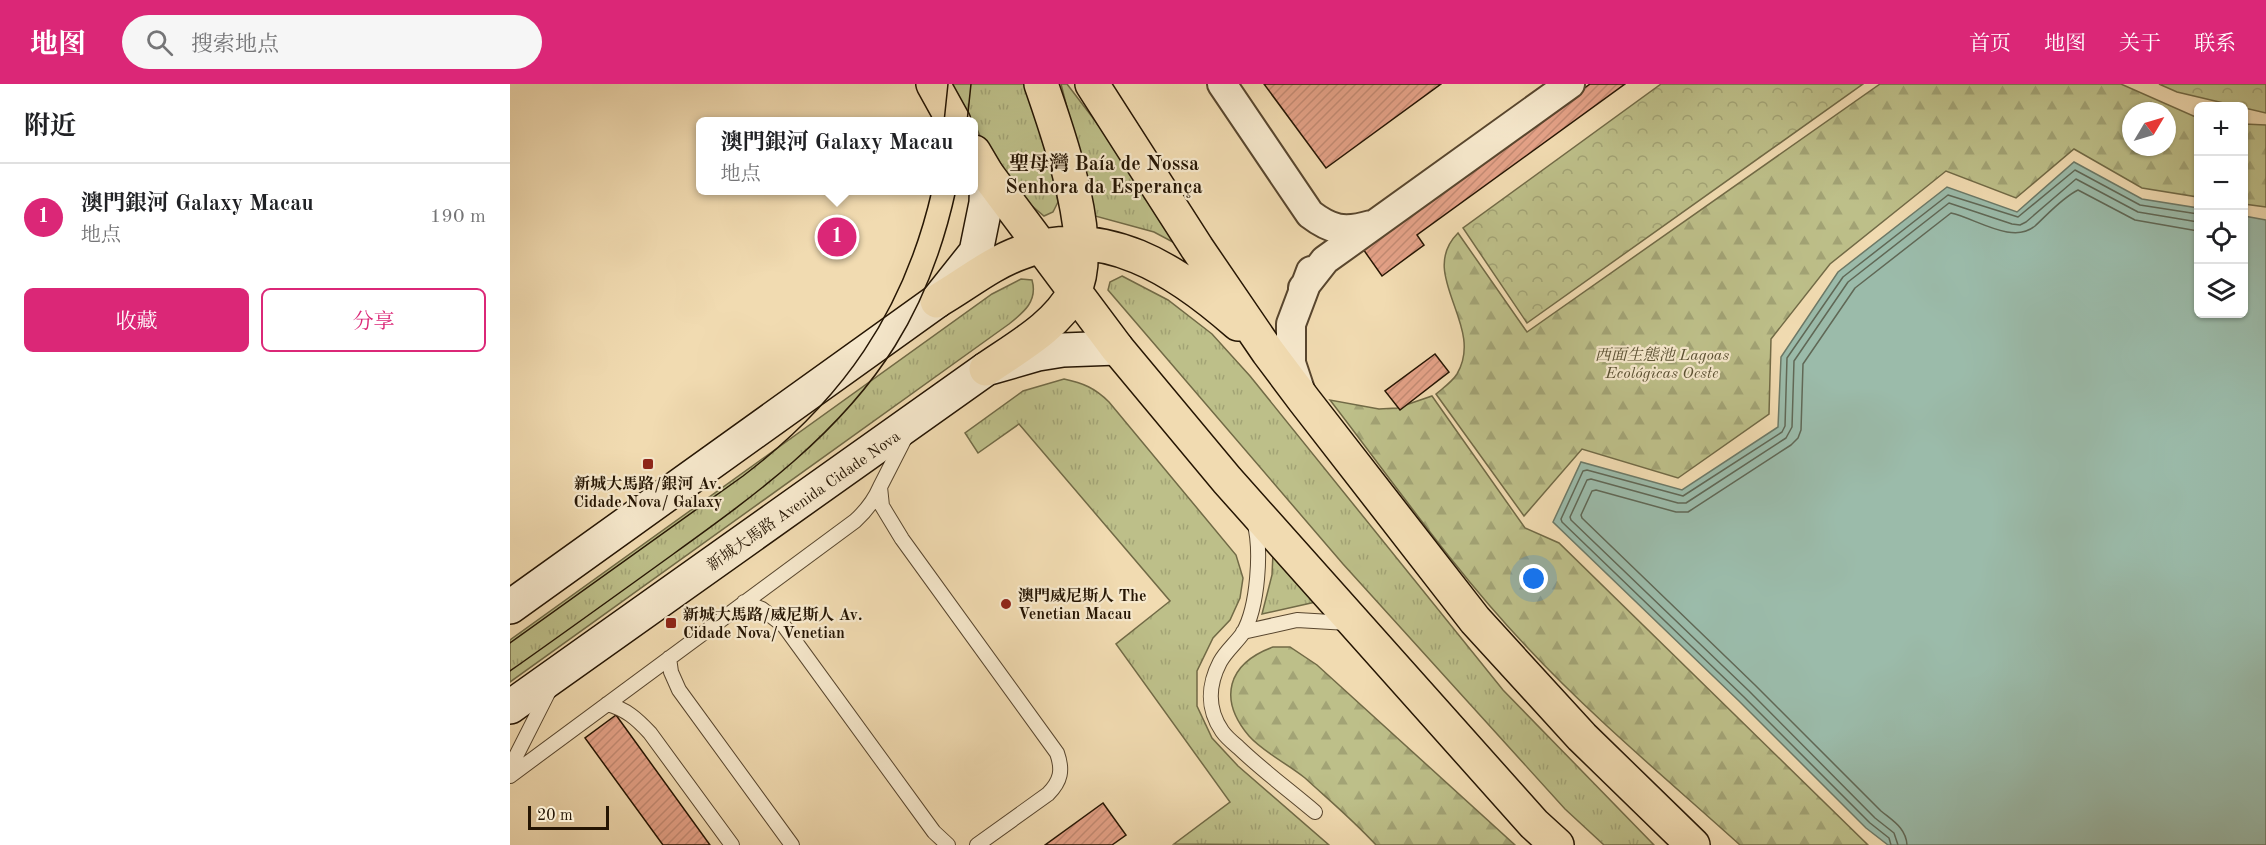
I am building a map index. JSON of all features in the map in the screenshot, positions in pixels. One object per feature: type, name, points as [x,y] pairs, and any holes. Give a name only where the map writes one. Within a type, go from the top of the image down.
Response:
[{"type":"main road","points":[[933,84],[951,117]]},
{"type":"main road","points":[[986,369],[1052,321],[1074,292],[1081,275],[1082,242],[1078,216],[1070,178],[1041,84]]},
{"type":"main road","points":[[1092,84],[1197,248],[1268,352],[1475,620],[1582,737],[1694,845]]},
{"type":"main road","points":[[980,163],[1117,348],[1227,480],[1534,824],[1557,845]]},
{"type":"main road","points":[[937,301],[976,252],[986,203],[980,163]]},
{"type":"main road","points":[[510,607],[937,301],[993,265],[1021,252],[1058,243],[1082,242],[1114,247],[1135,255],[1168,273],[1227,315],[1268,352]]},
{"type":"main road","name":"新城大馬路 Avenida Cidade Nova","points":[[510,708],[986,369],[1038,354],[1063,350],[1117,348]]},
{"type":"street","points":[[1222,84],[1310,214],[1323,224],[1339,230],[1356,230],[1371,225]]},
{"type":"street","points":[[1304,288],[1325,260],[1570,84]]},
{"type":"street","points":[[1304,400],[1291,363],[1291,324],[1314,263],[1316,238],[1310,214]]},
{"type":"lane","points":[[510,776],[855,521],[875,499],[914,421]]},
{"type":"lane","points":[[880,487],[882,506],[890,522],[1057,753],[1060,763],[1061,774],[1057,785],[1048,794],[977,845]]},
{"type":"lane","points":[[1248,502],[1257,531],[1257,578],[1251,609],[1243,632],[1220,662],[1210,692],[1211,709],[1222,732],[1250,759],[1315,812]]},
{"type":"lane","points":[[744,602],[762,609],[784,626],[934,832],[948,845]]},
{"type":"lane","points":[[1243,632],[1297,620],[1353,623]]},
{"type":"lane","points":[[669,658],[671,672],[678,690],[792,845]]},
{"type":"lane","points":[[510,768],[558,674]]},
{"type":"lane","points":[[607,704],[620,707],[636,718],[650,733],[732,845]]},
{"type":"green space","points":[[951,84],[1025,84],[1052,173],[1058,202],[1053,212],[1044,216],[1025,200],[983,143],[978,131],[978,117],[969,117]]},
{"type":"green space","points":[[1061,84],[1067,84],[1122,156],[1186,249],[1154,232],[1095,216]]},
{"type":"green space","points":[[1661,84],[1863,84],[1527,323],[1463,228]]},
{"type":"green space","name":"西面生態池 Lagoas Ecológicas Oeste","points":[[1880,84],[2121,84],[2162,102],[2122,102],[2122,156],[2176,156],[2176,108],[2194,116],[2194,196],[2142,188],[2074,149],[2016,198],[1946,171],[1830,264],[1771,339],[1769,414],[1678,478],[1582,449],[1524,516],[1436,394],[1455,377],[1464,356],[1459,319],[1444,266],[1447,249],[1458,233],[1527,332]]},
{"type":"green space","points":[[2159,84],[2266,84],[2266,113],[2248,109],[2248,102],[2219,102],[2177,92]]},
{"type":"green space","points":[[2248,124],[2266,125],[2266,207],[2248,205]]},
{"type":"green space","points":[[1122,276],[1168,300],[1212,334],[1250,376],[1503,690],[1654,845],[1604,845],[1565,809],[1343,564],[1108,290],[1110,282]]},
{"type":"green space","points":[[1021,279],[1032,280],[1033,294],[1024,310],[1009,324],[510,682],[510,640],[992,294]]},
{"type":"green space","points":[[1064,379],[1088,387],[1109,402],[1236,555],[1243,578],[1240,598],[1230,620],[1213,638],[1197,671],[1197,706],[1212,738],[1238,766],[1329,845],[1174,844],[1230,802],[1116,644],[1170,601],[1019,424],[978,453],[965,433],[1023,391]]},
{"type":"green space","points":[[1432,396],[1525,528],[1559,543],[1868,845],[1740,845],[1631,748],[1551,672],[1474,587],[1330,400],[1379,409],[1397,408]]},
{"type":"green space","points":[[1273,553],[1320,601],[1262,614],[1272,575]]},
{"type":"green space","points":[[1273,647],[1290,647],[1317,665],[1515,845],[1376,845],[1305,778],[1255,742],[1239,722],[1233,709],[1232,684],[1245,663],[1257,654]]},
{"type":"water","points":[[2074,162],[2142,199],[2194,207],[2194,318],[2248,318],[2248,217],[2266,220],[2266,845],[1888,845],[1866,828],[1739,701],[1553,522],[1581,462],[1682,490],[1778,427],[1781,357],[1838,272],[1947,187],[2017,212]]},
{"type":"building","points":[[1264,84],[1441,84],[1326,168]]},
{"type":"building","points":[[1590,84],[1625,84],[1417,235],[1424,245],[1382,276],[1363,249]]},
{"type":"building","points":[[1435,354],[1449,372],[1400,410],[1385,391]]},
{"type":"building","points":[[616,715],[710,845],[663,845],[585,738]]},
{"type":"building","points":[[1103,803],[1126,835],[1112,845],[1045,845]]},
{"type":"tram line","points":[[945,117],[948,84]]},
{"type":"tram line","points":[[968,117],[971,84]]},
{"type":"tram line","points":[[510,643],[743,476],[810,417],[839,385],[864,351],[886,314],[905,276],[931,195]]},
{"type":"tram line","points":[[510,671],[734,510],[794,461],[849,407],[895,346],[916,309],[946,231],[955,195]]},
{"type":"place","name":"澳門銀河 Galaxy Macau","points":[[837,237]]},
{"type":"place","name":"新城大馬路/銀河 Av. Cidade Nova/ Galaxy","points":[[648,464]]},
{"type":"place","name":"澳門威尼斯人 The Venetian Macau","points":[[1006,604]]},
{"type":"place","name":"新城大馬路/威尼斯人 Av. Cidade Nova/ Venetian","points":[[671,623]]},
{"type":"district","name":"聖母灣 Baía de Nossa Senhora da Esperança","points":[[1104,174]]}]
